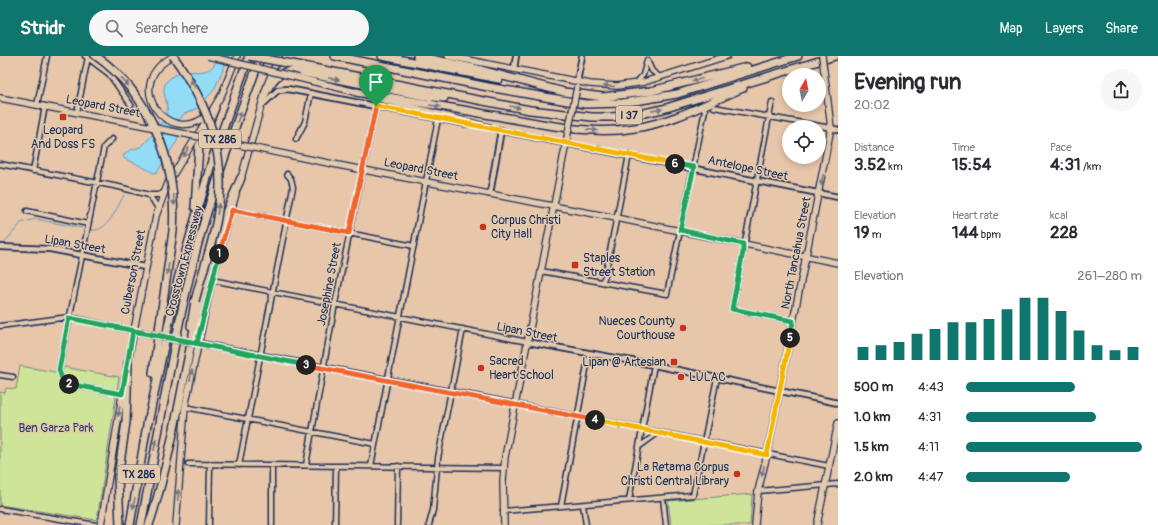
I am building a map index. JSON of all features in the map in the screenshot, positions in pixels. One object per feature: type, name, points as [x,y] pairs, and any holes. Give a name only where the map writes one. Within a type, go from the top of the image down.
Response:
[{"type":"highway","points":[[96,56],[116,73],[135,94],[150,119],[162,143],[173,192],[173,231],[148,423]]},
{"type":"highway","points":[[167,458],[195,301],[218,212],[220,175],[219,160],[208,115],[190,79],[173,56]]},
{"type":"highway","name":"I 37","points":[[249,56],[476,100],[558,114],[612,117],[663,109],[782,72]]},
{"type":"highway","name":"Crosstown Expressway","points":[[148,423],[178,279],[213,157],[249,56]]},
{"type":"highway","name":"Crosstown Expressway","points":[[141,525],[185,295],[218,177],[261,56]]},
{"type":"highway","name":"I 37","points":[[335,56],[488,87],[585,104],[623,103],[663,97],[798,56]]},
{"type":"highway","points":[[382,56],[588,96],[629,95],[756,65],[776,62]]},
{"type":"highway","points":[[417,56],[473,68],[564,92]]},
{"type":"highway","name":"I 37","points":[[795,68],[835,56]]},
{"type":"highway","points":[[265,94],[278,75],[286,71],[295,71],[425,96],[476,100]]},
{"type":"highway","points":[[356,92],[540,123],[601,131],[634,128],[679,117],[782,72]]},
{"type":"highway","points":[[194,224],[199,146],[214,108]]},
{"type":"highway","points":[[149,525],[167,458],[209,266],[220,227],[241,178]]},
{"type":"highway","points":[[120,525],[118,477],[126,422],[128,363]]},
{"type":"highway","name":"TX 286","points":[[130,525],[148,423]]},
{"type":"main road","points":[[173,56],[160,65],[153,74],[150,84],[150,98],[154,108],[163,117],[170,121],[184,124],[200,121],[214,108]]},
{"type":"main road","points":[[208,56],[356,92],[501,130]]},
{"type":"main road","name":"Culberson Street","points":[[101,525],[133,331],[158,208],[164,192],[184,156],[214,108],[237,56]]},
{"type":"main road","points":[[176,525],[186,407],[195,343],[261,107],[279,56]]},
{"type":"main road","points":[[450,56],[577,84],[604,86],[633,84],[660,77],[716,58],[727,56]]},
{"type":"main road","name":"North Tancahua Street","points":[[754,525],[758,492],[767,455],[807,256],[831,128],[822,56]]},
{"type":"main road","points":[[504,525],[504,468],[577,84]]},
{"type":"main road","name":"Leopard Street","points":[[0,98],[77,112],[363,170],[680,230],[838,263]]},
{"type":"main road","points":[[817,525],[838,423]]},
{"type":"street","points":[[37,105],[47,56]]},
{"type":"street","points":[[514,69],[516,56]]},
{"type":"street","points":[[577,84],[582,56]]},
{"type":"street","points":[[77,112],[87,57],[108,74],[131,105]]},
{"type":"street","points":[[648,58],[652,71],[660,77]]},
{"type":"street","points":[[633,84],[642,75],[648,58]]},
{"type":"street","name":"Antelope Street","points":[[261,107],[266,99],[278,90],[288,89],[566,141],[629,156],[694,167],[838,197]]},
{"type":"street","points":[[296,138],[305,122],[311,93]]},
{"type":"street","points":[[772,102],[743,244],[743,252],[732,309],[793,321]]},
{"type":"street","points":[[33,171],[45,106]]},
{"type":"street","name":"Josephine Street","points":[[306,466],[335,304],[376,106]]},
{"type":"street","points":[[714,107],[838,130]]},
{"type":"street","points":[[541,271],[667,294],[705,110]]},
{"type":"street","points":[[371,466],[438,118]]},
{"type":"street","points":[[490,194],[501,130]]},
{"type":"street","points":[[112,139],[104,147],[59,370],[62,379],[68,384],[122,394]]},
{"type":"street","points":[[602,282],[605,276],[629,156]]},
{"type":"street","points":[[0,164],[149,195],[164,192]]},
{"type":"street","points":[[239,465],[293,187],[291,179],[287,174]]},
{"type":"street","points":[[149,195],[158,208]]},
{"type":"street","points":[[232,210],[414,246]]},
{"type":"street","points":[[27,211],[88,224]]},
{"type":"street","name":"Lipan Street","points":[[0,247],[37,247],[82,254],[145,267]]},
{"type":"street","name":"Lipan Street","points":[[212,280],[589,354],[654,365],[838,403]]},
{"type":"street","points":[[0,326],[69,318],[324,369],[578,416],[767,455],[829,466]]},
{"type":"street","points":[[429,525],[433,510],[437,467],[463,329]]},
{"type":"street","points":[[561,506],[589,354]]},
{"type":"street","points":[[629,500],[654,365]]},
{"type":"street","points":[[0,375],[13,377]]},
{"type":"street","points":[[503,511],[693,495],[717,378]]},
{"type":"street","points":[[186,407],[375,444]]},
{"type":"street","points":[[640,446],[658,433]]},
{"type":"street","points":[[188,464],[504,468]]},
{"type":"street","points":[[209,525],[210,464]]},
{"type":"street","points":[[272,465],[272,525]]},
{"type":"street","points":[[335,525],[336,466]]},
{"type":"street","points":[[397,525],[398,466]]},
{"type":"street","points":[[758,492],[838,484]]},
{"type":"street","points":[[663,498],[666,525]]},
{"type":"street","points":[[583,505],[586,525]]},
{"type":"street","points":[[0,509],[96,525]]},
{"type":"street","points":[[61,525],[62,519]]},
{"type":"green space","name":"Ben Garza Park","points":[[20,366],[55,372],[63,371],[63,367],[119,377],[97,520],[0,505],[0,392],[5,393],[6,388],[16,389]]},
{"type":"green space","points":[[752,494],[750,525],[671,525],[668,501]]},
{"type":"water","points":[[219,56],[229,56],[214,90],[198,108],[184,114],[179,120],[177,141],[157,172],[154,173],[125,159],[123,156],[125,153],[144,144],[166,115],[167,105],[164,90],[167,81],[180,73],[199,72],[210,69],[215,64]]},
{"type":"waterway","points":[[91,230],[97,230],[107,223],[124,195]]},
{"type":"waterway","points":[[5,242],[21,223],[35,219],[82,228]]},
{"type":"place","name":"Leopard And Doss FS","points":[[63,117]]},
{"type":"place","name":"Corpus Christi City Hall","points":[[483,227]]},
{"type":"place","name":"Staples Street Station","points":[[575,265]]},
{"type":"place","name":"Nueces County Courthouse","points":[[683,328]]},
{"type":"place","name":"Lipan @ Artesian","points":[[674,362]]},
{"type":"place","name":"Sacred Heart School","points":[[481,368]]},
{"type":"place","name":"LULAC","points":[[681,377]]},
{"type":"place","name":"La Retama Corpus Christi Central Library","points":[[737,474]]},
{"type":"route","points":[[376,106],[566,144],[694,167],[680,230],[743,244],[743,252],[732,309],[793,321],[767,455],[578,416],[324,369],[133,331],[122,394],[68,384],[62,379],[59,370],[69,318],[197,343],[212,280],[232,210],[349,233],[376,106]]}]
